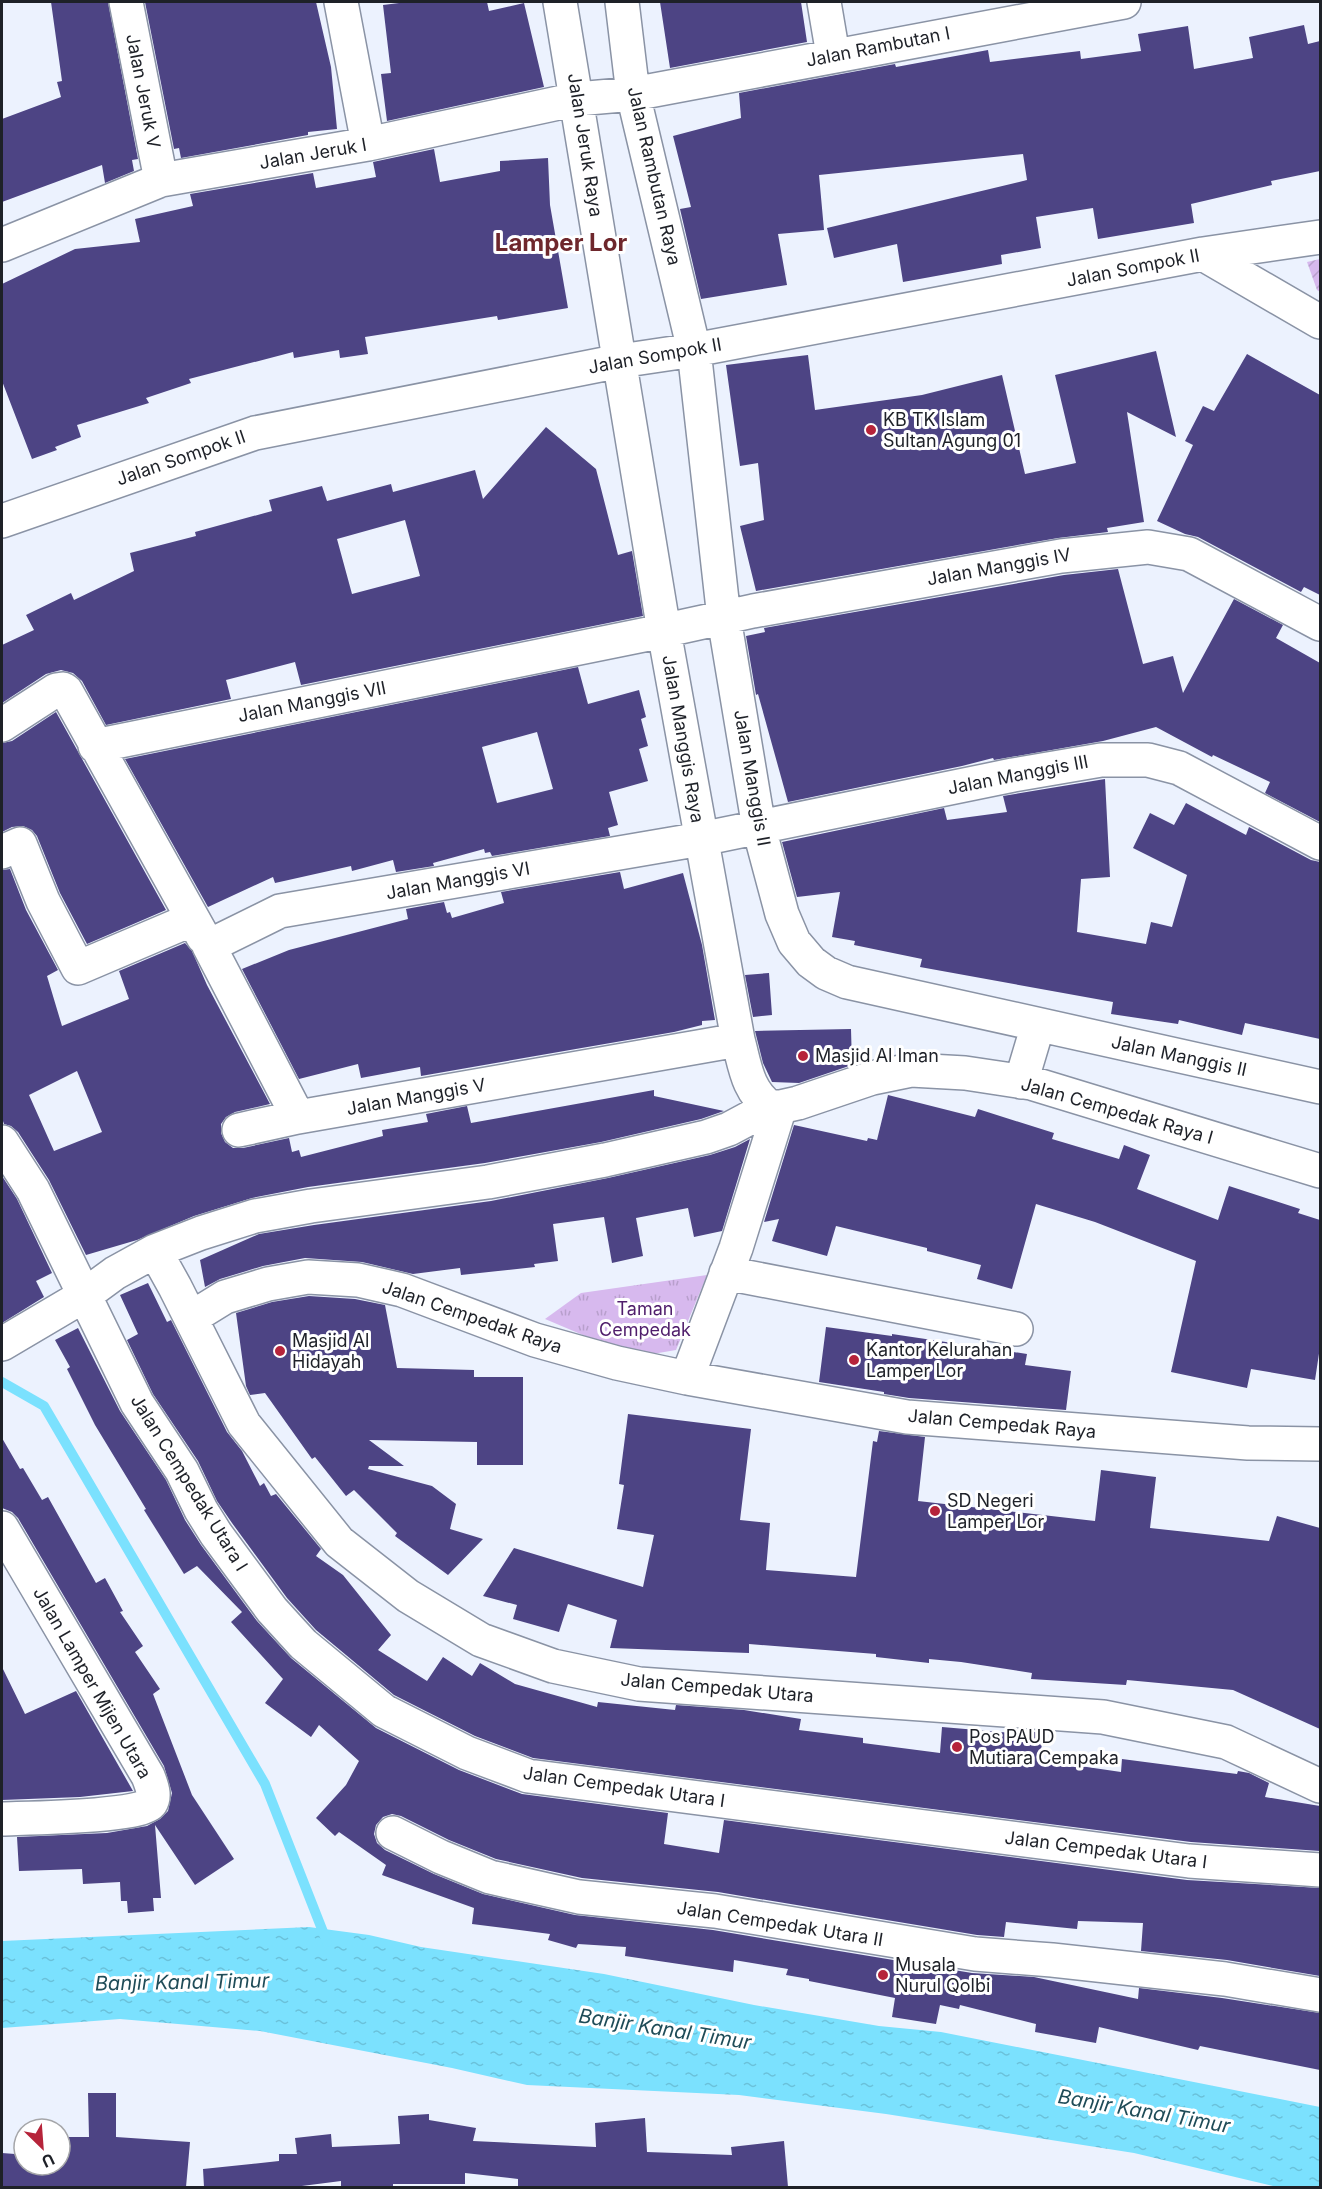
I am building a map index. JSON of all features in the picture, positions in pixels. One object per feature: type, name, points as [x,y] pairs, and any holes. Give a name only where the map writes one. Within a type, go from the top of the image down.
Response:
[{"type":"street","name":"Jalan Jeruk V","points":[[126,2],[160,180]]},
{"type":"street","points":[[341,2],[368,144]]},
{"type":"street","name":"Jalan Jeruk Raya","points":[[560,2],[620,361]]},
{"type":"street","name":"Jalan Rambutan Raya","points":[[622,2],[633,94],[694,350]]},
{"type":"street","points":[[824,2],[832,55]]},
{"type":"street","name":"Jalan Rambutan I","points":[[633,94],[1124,2]]},
{"type":"street","name":"Jalan Jeruk I","points":[[2,245],[160,180],[368,144],[577,99],[633,94]]},
{"type":"street","name":"Jalan Sompok II","points":[[2,521],[255,433],[620,361],[694,350],[1203,254],[1320,237]]},
{"type":"street","points":[[1203,254],[1320,322]]},
{"type":"street","name":"Jalan Manggis II","points":[[694,350],[724,618],[759,828],[782,914],[794,942],[811,962],[826,973],[868,988],[1320,1087]]},
{"type":"street","name":"Jalan Manggis Raya","points":[[620,361],[664,631],[738,1040],[750,1084],[756,1095],[775,1107]]},
{"type":"street","name":"Jalan Manggis IV","points":[[664,631],[753,611],[1061,556],[1148,547],[1189,554],[1320,624]]},
{"type":"street","name":"Jalan Manggis VII","points":[[95,746],[664,631]]},
{"type":"street","points":[[2,725],[56,690],[63,689],[208,935],[298,1117]]},
{"type":"street","name":"Jalan Manggis III","points":[[701,839],[1013,775],[1101,760],[1149,760],[1179,768],[1320,843]]},
{"type":"street","name":"Jalan Manggis VI","points":[[2,852],[20,844],[44,902],[78,968],[208,935],[280,911],[701,839]]},
{"type":"street","points":[[1021,1082],[1038,1025]]},
{"type":"street","name":"Jalan Manggis V","points":[[239,1130],[298,1117],[738,1040]]},
{"type":"street","name":"Jalan Cempedak Raya I","points":[[155,1251],[255,1216],[311,1206],[488,1182],[605,1160],[706,1137],[729,1129],[775,1107],[872,1078],[911,1070],[964,1073],[1031,1083],[1320,1171]]},
{"type":"street","points":[[687,1378],[736,1248],[775,1107]]},
{"type":"street","name":"Jalan Cempedak Utara I","points":[[2,1142],[33,1190],[137,1403],[182,1471],[201,1510],[241,1571],[303,1644],[373,1703],[415,1727],[467,1753],[528,1776],[1189,1861],[1320,1870]]},
{"type":"street","points":[[2,1344],[85,1295],[115,1273],[155,1251]]},
{"type":"street","name":"Jalan Cempedak Utara","points":[[155,1251],[244,1424],[339,1542],[408,1596],[482,1640],[553,1666],[639,1684],[1103,1717],[1226,1742],[1320,1786]]},
{"type":"street","points":[[726,1273],[1016,1329]]},
{"type":"street","name":"Jalan Cempedak Raya","points":[[191,1318],[225,1297],[268,1284],[308,1277],[358,1280],[402,1290],[535,1340],[617,1363],[687,1378],[907,1417],[1248,1443],[1320,1444]]},
{"type":"street","name":"Jalan Lamper Mijen Utara","points":[[2,1528],[148,1776],[153,1796],[147,1807],[120,1813],[2,1819]]},
{"type":"street","name":"Jalan Cempedak Utara II","points":[[393,1833],[490,1878],[579,1897],[715,1911],[975,1954],[1225,1979],[1320,1995]]},
{"type":"green space","points":[[1320,259],[1320,292],[1317,290],[1307,262]]},
{"type":"green space","name":"Taman Cempedak","points":[[707,1275],[676,1350],[635,1357],[545,1319],[581,1293]]},
{"type":"water","name":"Banjir Kanal Timur","points":[[309,1927],[369,1935],[421,1947],[604,1974],[754,2005],[879,2026],[941,2032],[1320,2107],[1320,2187],[1277,2187],[1134,2153],[886,2114],[739,2095],[527,2085],[260,2031],[120,2019],[2,2028],[2,1941]]},
{"type":"building","points":[[51,2],[108,2],[138,159],[132,160],[134,171],[105,183],[102,165],[2,202],[2,119],[61,97],[57,82],[62,81]]},
{"type":"building","points":[[145,2],[316,2],[331,67],[337,129],[308,132],[308,135],[181,158],[179,148],[174,149]]},
{"type":"building","points":[[407,2],[487,2],[489,11],[524,3],[544,87],[387,121],[381,74],[391,73],[383,5]]},
{"type":"building","points":[[660,2],[801,2],[807,42],[670,68]]},
{"type":"building","points":[[1304,25],[1308,44],[1320,41],[1320,171],[1271,181],[1272,185],[1191,204],[1194,223],[1098,239],[1093,208],[1036,217],[1041,248],[1001,255],[1002,264],[903,282],[897,244],[834,258],[827,228],[1027,180],[1023,154],[819,175],[824,230],[778,234],[787,285],[701,299],[680,209],[691,207],[673,136],[741,118],[739,93],[895,64],[896,67],[988,50],[990,62],[1080,51],[1081,59],[1141,51],[1138,34],[1188,26],[1194,69],[1253,58],[1249,37]]},
{"type":"building","points":[[434,149],[440,182],[500,171],[500,161],[548,158],[550,205],[568,308],[498,320],[497,316],[365,337],[368,354],[340,358],[339,350],[294,358],[293,352],[189,379],[191,383],[146,398],[149,403],[77,425],[81,437],[55,447],[57,450],[32,459],[2,381],[2,284],[75,249],[140,242],[135,219],[193,206],[190,194],[313,173],[316,188],[376,177],[373,162]]},
{"type":"building","points":[[1156,351],[1176,437],[1127,412],[1144,522],[1107,528],[1108,532],[1058,538],[756,591],[740,526],[764,520],[758,463],[740,466],[726,365],[808,355],[815,410],[922,395],[1002,375],[1025,474],[1076,463],[1055,375]]},
{"type":"building","points":[[1247,354],[1320,395],[1320,595],[1304,587],[1301,592],[1198,537],[1185,534],[1157,521],[1193,445],[1185,441],[1203,406],[1214,411]]},
{"type":"building","points":[[546,427],[596,469],[618,555],[632,551],[643,616],[301,685],[295,662],[226,680],[231,699],[106,725],[82,681],[73,673],[61,670],[46,674],[2,703],[2,645],[34,630],[26,615],[71,593],[74,600],[134,571],[130,553],[196,536],[195,532],[272,511],[269,500],[322,486],[327,501],[391,484],[393,492],[475,470],[483,499]],"holes":[[[405,520],[420,576],[352,594],[337,539]]]},
{"type":"building","points":[[1118,569],[1143,664],[1173,656],[1183,693],[1234,599],[1283,625],[1276,638],[1320,663],[1320,822],[1265,793],[1270,782],[1213,755],[1212,757],[1156,727],[1103,741],[994,760],[993,758],[788,802],[758,694],[756,695],[746,636],[765,632],[764,628],[1064,575]]},
{"type":"building","points":[[578,667],[588,704],[639,690],[646,717],[641,719],[648,746],[639,749],[648,781],[609,792],[618,825],[608,828],[610,836],[492,856],[490,852],[485,853],[484,849],[433,863],[434,866],[396,872],[393,860],[352,871],[351,866],[275,883],[273,877],[208,907],[125,759]],"holes":[[[537,732],[553,789],[497,803],[482,747]]]},
{"type":"building","points":[[56,712],[166,910],[87,944],[60,893],[37,836],[32,830],[23,826],[12,827],[2,832],[2,743],[12,741]]},
{"type":"building","points":[[1105,779],[1110,877],[1081,879],[1077,932],[1146,944],[1151,922],[1172,927],[1187,875],[1133,848],[1150,813],[1174,825],[1186,803],[1246,835],[1249,827],[1311,860],[1320,862],[1320,1039],[1245,1023],[1242,1035],[1179,1020],[1178,1024],[1111,1014],[1113,1002],[920,967],[922,959],[854,945],[855,941],[832,937],[840,892],[797,897],[782,842],[944,808],[947,820],[1007,812],[1003,796]]},
{"type":"building","points":[[10,869],[26,910],[58,970],[47,976],[62,1026],[129,999],[119,971],[185,943],[192,951],[207,985],[270,1104],[235,1112],[226,1117],[221,1124],[221,1133],[225,1142],[233,1148],[289,1138],[292,1152],[299,1150],[301,1157],[383,1136],[382,1130],[428,1122],[426,1114],[467,1106],[471,1123],[654,1090],[654,1096],[724,1111],[701,1119],[601,1142],[485,1163],[308,1187],[252,1198],[194,1216],[137,1240],[86,1255],[49,1180],[18,1132],[4,1124],[2,1118],[2,870]],"holes":[[[77,1071],[102,1132],[54,1151],[29,1095]]]},
{"type":"building","points":[[620,872],[624,889],[683,873],[702,945],[715,1020],[702,1021],[702,1025],[674,1032],[421,1076],[420,1067],[361,1078],[358,1064],[299,1079],[242,969],[289,950],[408,919],[406,909],[444,902],[447,913],[450,912],[452,918],[504,903],[501,892]]},
{"type":"building","points":[[769,973],[772,1015],[753,1017],[745,975]]},
{"type":"building","name":"Masjid Al Iman","points":[[851,1029],[852,1065],[799,1083],[772,1082],[763,1063],[755,1031]]},
{"type":"building","points":[[888,1095],[975,1117],[978,1109],[1054,1133],[1052,1139],[1119,1159],[1124,1145],[1150,1155],[1137,1189],[1218,1220],[1229,1186],[1300,1209],[1298,1213],[1320,1220],[1320,1347],[1315,1380],[1251,1369],[1247,1388],[1171,1372],[1196,1261],[1095,1222],[1036,1204],[1012,1289],[977,1279],[981,1265],[927,1251],[927,1248],[836,1226],[827,1256],[772,1241],[779,1219],[764,1222],[794,1125],[867,1141],[868,1138],[877,1140]]},
{"type":"building","points":[[750,1139],[722,1231],[694,1237],[688,1208],[636,1218],[643,1256],[612,1263],[604,1217],[553,1224],[558,1261],[534,1264],[535,1267],[461,1275],[460,1268],[413,1274],[362,1262],[305,1258],[263,1266],[220,1279],[205,1287],[200,1260],[259,1234],[491,1201],[710,1155],[735,1147]]},
{"type":"building","points":[[2,1176],[17,1199],[52,1273],[36,1281],[44,1297],[2,1323]]},
{"type":"building","points":[[148,1283],[167,1322],[171,1320],[227,1432],[242,1451],[260,1486],[264,1483],[271,1496],[276,1494],[321,1549],[316,1556],[343,1575],[391,1635],[378,1650],[427,1681],[443,1657],[472,1676],[480,1663],[515,1684],[597,1707],[598,1702],[675,1710],[676,1705],[744,1710],[801,1719],[799,1730],[863,1738],[863,1743],[940,1753],[942,1727],[1012,1733],[1013,1729],[1025,1730],[1044,1734],[1039,1760],[1121,1772],[1122,1759],[1237,1774],[1238,1771],[1249,1773],[1269,1783],[1265,1797],[1320,1806],[1320,1851],[1191,1842],[533,1758],[475,1736],[394,1695],[316,1630],[287,1598],[232,1523],[217,1501],[198,1461],[153,1394],[127,1340],[138,1334],[120,1295]]},
{"type":"building","points":[[309,1296],[355,1299],[385,1305],[397,1368],[474,1370],[474,1377],[523,1377],[523,1465],[477,1465],[477,1442],[369,1440],[404,1466],[369,1466],[368,1469],[432,1486],[456,1504],[450,1529],[483,1539],[448,1575],[395,1536],[397,1533],[354,1490],[346,1496],[315,1457],[312,1459],[265,1393],[250,1395],[246,1386],[236,1313],[272,1302]]},
{"type":"building","points":[[826,1327],[892,1336],[892,1334],[1027,1354],[1025,1365],[1071,1371],[1066,1410],[909,1398],[819,1382]]},
{"type":"building","points":[[78,1328],[120,1411],[166,1480],[185,1520],[257,1621],[291,1658],[376,1728],[459,1770],[522,1794],[668,1813],[664,1844],[719,1853],[724,1820],[1187,1880],[1320,1888],[1320,1976],[1227,1960],[1141,1951],[1143,1923],[1078,1921],[1077,1929],[1006,1922],[1004,1937],[977,1935],[718,1892],[582,1878],[496,1859],[392,1814],[383,1817],[376,1825],[374,1834],[377,1843],[385,1850],[434,1874],[483,1894],[575,1915],[713,1930],[972,1973],[1034,1977],[1138,1999],[1139,1988],[1320,2013],[1320,2070],[1200,2046],[1198,2050],[1099,2027],[1096,2043],[1035,2032],[1036,2024],[960,2005],[959,2009],[940,2005],[936,2024],[892,2017],[895,1998],[786,1975],[788,1969],[734,1960],[733,1972],[625,1956],[626,1947],[578,1944],[576,1948],[548,1940],[550,1934],[472,1924],[474,1908],[382,1875],[386,1865],[339,1832],[335,1836],[316,1818],[346,1785],[359,1761],[319,1725],[311,1737],[265,1703],[283,1679],[231,1622],[242,1612],[197,1566],[184,1574],[95,1425],[67,1369],[70,1367],[55,1340]]},
{"type":"building","points":[[628,1414],[751,1429],[740,1520],[770,1523],[766,1570],[856,1577],[873,1441],[877,1442],[879,1431],[925,1437],[918,1501],[1095,1521],[1101,1470],[1156,1477],[1150,1528],[1269,1541],[1277,1516],[1320,1528],[1320,1729],[1233,1690],[1127,1680],[1126,1685],[1031,1679],[1032,1673],[961,1662],[929,1659],[929,1663],[876,1657],[876,1654],[749,1644],[749,1653],[610,1648],[617,1620],[568,1604],[559,1632],[513,1619],[517,1605],[483,1596],[514,1548],[643,1587],[654,1535],[617,1529],[624,1485],[619,1484]]},
{"type":"building","points":[[2,1438],[42,1500],[48,1497],[96,1583],[105,1578],[123,1611],[120,1612],[143,1646],[135,1652],[160,1689],[153,1694],[192,1795],[234,1859],[195,1885],[155,1825],[161,1898],[153,1898],[154,1911],[128,1913],[127,1901],[121,1901],[120,1882],[83,1884],[82,1869],[19,1871],[17,1837],[107,1833],[147,1826],[160,1819],[168,1811],[172,1793],[164,1766],[18,1518],[12,1512],[2,1508]]},
{"type":"building","points":[[2,1667],[25,1714],[76,1691],[133,1791],[80,1797],[2,1800]]},
{"type":"building","points":[[88,2093],[116,2093],[116,2137],[190,2142],[186,2187],[2,2187],[2,2153],[12,2154],[12,2177],[72,2177],[72,2137],[89,2137]]},
{"type":"building","points":[[429,2114],[429,2120],[476,2128],[473,2141],[596,2147],[595,2123],[645,2118],[647,2152],[732,2155],[731,2147],[784,2141],[788,2187],[518,2187],[518,2179],[465,2173],[465,2184],[341,2187],[341,2181],[294,2187],[204,2187],[203,2169],[279,2161],[279,2154],[297,2154],[295,2138],[331,2134],[332,2147],[400,2144],[398,2116]]},
{"type":"waterway","points":[[2,1382],[44,1406],[265,1784],[327,1942]]},
{"type":"place","name":"KB TK Islam Sultan Agung 01","points":[[871,430]]},
{"type":"place","name":"Masjid Al Iman","points":[[803,1056]]},
{"type":"place","name":"Masjid Al Hidayah","points":[[280,1351]]},
{"type":"place","name":"Kantor Kelurahan Lamper Lor","points":[[854,1360]]},
{"type":"place","name":"SD Negeri Lamper Lor","points":[[935,1511]]},
{"type":"place","name":"Pos PAUD Mutiara Cempaka","points":[[957,1747]]},
{"type":"place","name":"Musala Nurul Qolbi","points":[[883,1975]]},
{"type":"district","name":"Lamper Lor","points":[[561,243]]}]
